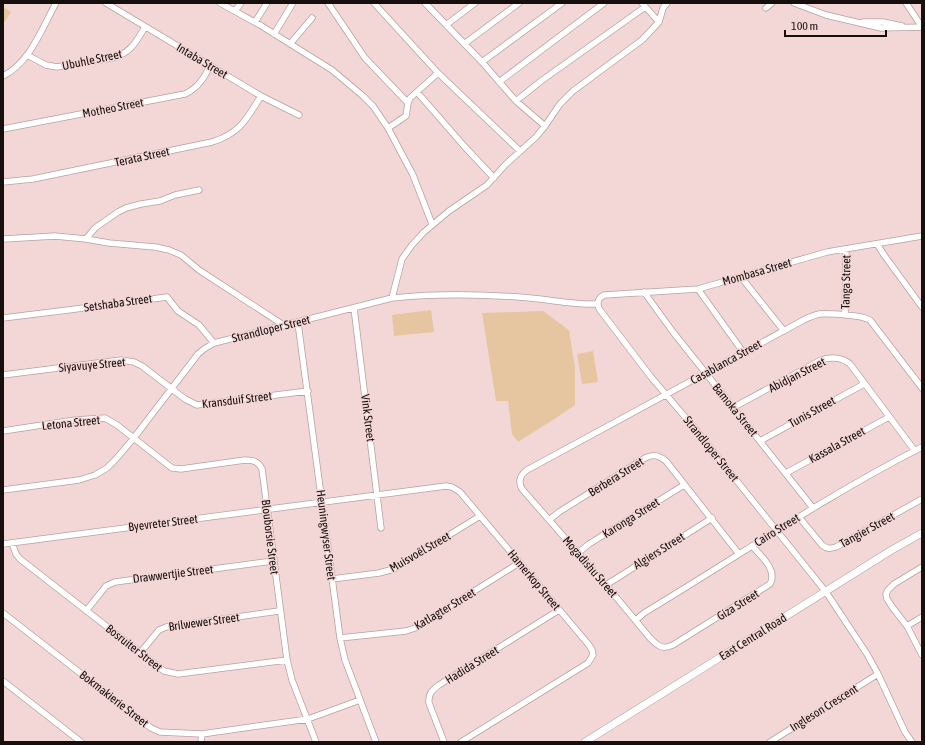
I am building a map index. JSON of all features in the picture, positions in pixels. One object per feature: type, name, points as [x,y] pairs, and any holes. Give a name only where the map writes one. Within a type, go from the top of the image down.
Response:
[{"type":"street","points":[[3,76],[13,70],[28,55],[56,3]]},
{"type":"street","name":"Intaba Street","points":[[106,3],[261,96],[299,115]]},
{"type":"street","points":[[220,3],[255,22],[332,70],[353,86],[373,106],[388,128],[413,175],[432,224]]},
{"type":"street","points":[[235,11],[241,3]]},
{"type":"street","points":[[255,22],[267,3]]},
{"type":"street","points":[[274,34],[293,3]]},
{"type":"street","points":[[328,3],[365,58],[408,103]]},
{"type":"street","points":[[374,3],[438,73],[520,151]]},
{"type":"street","points":[[446,24],[474,3]]},
{"type":"street","points":[[464,44],[519,3]]},
{"type":"street","points":[[482,62],[562,3]]},
{"type":"street","points":[[499,82],[604,3]]},
{"type":"street","points":[[392,298],[402,259],[412,245],[432,224],[487,185],[536,136],[560,104],[573,91],[642,40],[659,22],[663,8],[667,3]]},
{"type":"street","points":[[766,8],[772,3]]},
{"type":"street","points":[[794,3],[826,15],[858,22],[883,22],[907,27],[922,27]]},
{"type":"street","points":[[906,3],[922,27]]},
{"type":"street","points":[[428,4],[516,101],[545,126]]},
{"type":"street","points":[[516,101],[643,5],[659,22]]},
{"type":"street","points":[[290,44],[312,18]]},
{"type":"street","name":"Ubuhle Street","points":[[28,55],[46,65],[57,67],[121,56],[135,43],[145,27]]},
{"type":"street","name":"Motheo Street","points":[[3,129],[185,94],[198,86],[210,66]]},
{"type":"street","points":[[388,128],[406,116],[410,98],[438,73]]},
{"type":"street","points":[[417,92],[494,178]]},
{"type":"street","name":"Terata Street","points":[[3,182],[33,179],[212,142],[223,138],[240,127],[261,96]]},
{"type":"street","points":[[86,239],[95,228],[126,208],[160,201],[175,195],[199,190]]},
{"type":"street","points":[[3,239],[43,236],[86,239],[109,243],[162,248],[176,253],[198,270],[284,326]]},
{"type":"street","name":"Mombasa Street","points":[[598,305],[599,299],[604,295],[698,289],[827,252],[922,236]]},
{"type":"street","points":[[877,244],[922,307]]},
{"type":"street","name":"Tanga Street","points":[[845,315],[846,249]]},
{"type":"street","points":[[741,277],[784,331]]},
{"type":"street","points":[[698,289],[743,352]]},
{"type":"street","name":"Bamoka Street","points":[[644,292],[673,332],[813,508]]},
{"type":"street","name":"Strandloper Street","points":[[3,490],[79,480],[95,475],[107,468],[116,460],[133,439],[198,354],[214,343],[392,298],[421,295],[477,295],[532,298],[598,305],[647,371],[826,592]]},
{"type":"street","name":"Setshaba Street","points":[[3,318],[165,297],[169,298],[178,311],[199,325],[214,343]]},
{"type":"street","name":"Vink Street","points":[[354,308],[381,528]]},
{"type":"street","name":"Casablanca Street","points":[[520,482],[522,475],[527,470],[743,352],[807,318],[818,315],[863,317],[874,323],[922,388]]},
{"type":"street","name":"Heuningwyser Street","points":[[298,323],[340,638],[345,660],[376,742]]},
{"type":"street","name":"Abidjan Street","points":[[734,408],[815,363],[826,359],[845,360],[850,364],[915,451]]},
{"type":"street","name":"Siyavuye Street","points":[[3,375],[104,361],[128,360],[142,366],[172,389]]},
{"type":"street","name":"Tunis Street","points":[[760,441],[864,384]]},
{"type":"street","name":"Kransduif Street","points":[[172,389],[191,403],[200,406],[308,391]]},
{"type":"street","name":"Kassala Street","points":[[786,473],[889,417]]},
{"type":"street","name":"Letona Street","points":[[3,431],[75,420],[105,418],[133,439]]},
{"type":"street","name":"Blouborsie Street","points":[[133,439],[172,468],[182,469],[245,460],[255,461],[262,469],[286,660],[292,680],[316,742]]},
{"type":"street","name":"Cairo Street","points":[[636,620],[644,613],[845,488],[922,447]]},
{"type":"street","name":"Berbera Street","points":[[549,520],[559,512],[652,455],[658,455],[664,459],[739,554]]},
{"type":"street","name":"Mogadishu Street","points":[[520,482],[522,489],[658,646],[665,648]]},
{"type":"street","name":"Karonga Street","points":[[578,553],[589,544],[684,485]]},
{"type":"street","name":"Hamerkop Street","points":[[322,503],[377,494],[446,486],[452,487],[460,492],[589,645],[593,653],[591,660],[461,742]]},
{"type":"street","name":"Tangier Street","points":[[799,517],[822,545],[826,548],[830,548],[836,547],[922,500]]},
{"type":"street","name":"Byevreter Street","points":[[3,544],[322,503]]},
{"type":"street","name":"Muisvoël Street","points":[[332,579],[394,570],[480,516]]},
{"type":"street","name":"Algiers Street","points":[[606,585],[712,518]]},
{"type":"street","name":"East Central Road","points":[[585,742],[922,533]]},
{"type":"street","name":"Bosruiter Street","points":[[12,543],[16,554],[20,559],[164,672],[174,674],[286,660]]},
{"type":"street","name":"Giza Street","points":[[665,648],[677,643],[770,584],[773,576],[772,571],[752,546]]},
{"type":"street","name":"Drawwertjie Street","points":[[86,611],[106,586],[115,582],[273,561]]},
{"type":"street","name":"Katlagter Street","points":[[340,638],[406,631],[415,628],[519,563]]},
{"type":"street","points":[[922,567],[889,588],[886,596],[907,626],[922,655]]},
{"type":"street","points":[[826,592],[867,654],[878,674],[895,712],[912,742]]},
{"type":"street","name":"Hadida Street","points":[[444,742],[429,703],[428,697],[431,692],[559,610]]},
{"type":"street","name":"Brilwewer Street","points":[[140,653],[158,630],[166,627],[279,611]]},
{"type":"street","name":"Bokmakierie Street","points":[[3,613],[151,728],[160,732],[202,734],[308,719],[360,700]]},
{"type":"street","points":[[907,626],[922,617]]},
{"type":"street","name":"Ingleson Crescent","points":[[770,742],[878,674]]},
{"type":"street","points":[[3,681],[81,742]]},
{"type":"street","points":[[201,742],[202,734]]},
{"type":"shaded area","points":[[3,7],[11,12],[3,24]]},
{"type":"shaded area","points":[[431,310],[434,332],[394,336],[392,315]]},
{"type":"shaded area","points":[[543,311],[569,330],[575,368],[575,405],[518,442],[512,434],[508,401],[496,401],[482,313]]},
{"type":"shaded area","points":[[593,351],[598,382],[582,384],[577,354]]}]
